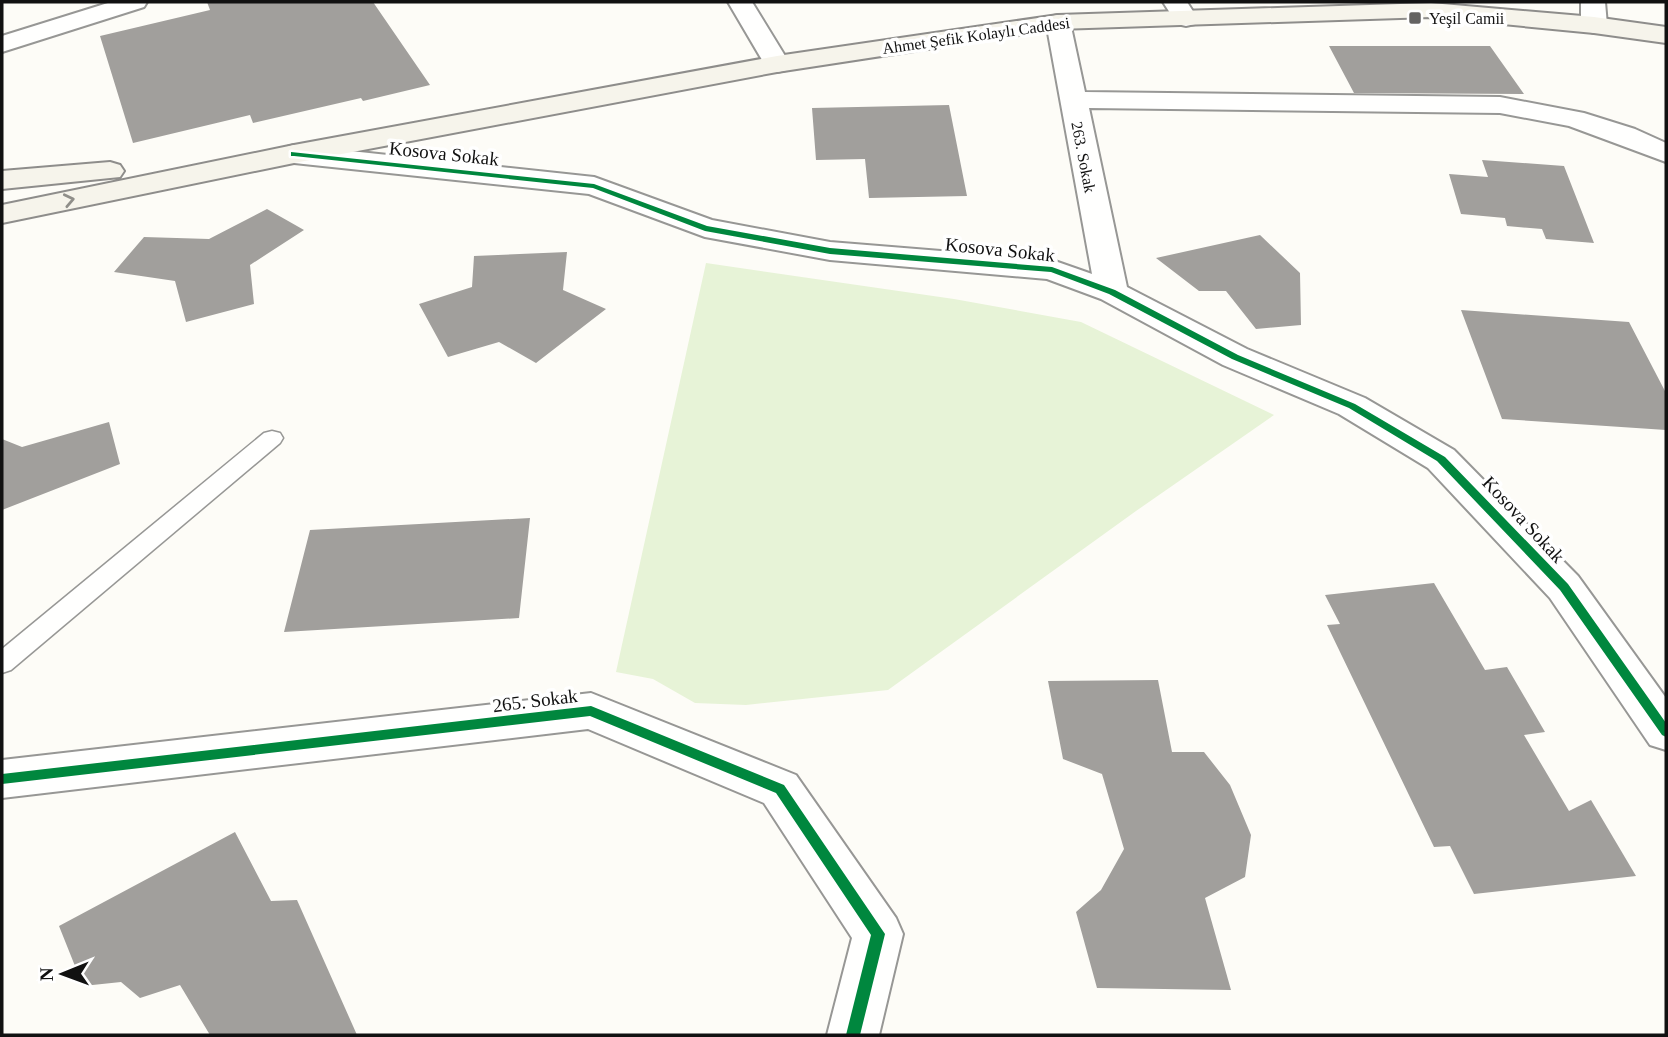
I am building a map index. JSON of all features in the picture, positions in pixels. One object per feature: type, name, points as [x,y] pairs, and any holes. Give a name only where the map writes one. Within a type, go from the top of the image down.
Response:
[{"type":"main road","name":"Ahmet Şefik Kolaylı Caddesi","points":[[294,154],[777,64],[1058,22],[1181,10],[1593,13],[1666,35]]},
{"type":"main road","points":[[2,180],[294,154]]},
{"type":"main road","points":[[2,214],[294,154]]},
{"type":"street","points":[[2,44],[135,2]]},
{"type":"street","points":[[740,2],[777,64]]},
{"type":"street","name":"263. Sokak","points":[[1058,22],[1112,292]]},
{"type":"street","points":[[1073,100],[1500,106],[1574,118],[1625,135],[1666,153]]},
{"type":"street","name":"Kosova Sokak","points":[[294,154],[594,186],[705,228],[830,251],[1052,270],[1112,292],[1235,357],[1352,406],[1441,459],[1564,587],[1666,732]]},
{"type":"street","name":"265. Sokak","points":[[2,779],[591,711],[780,789],[878,934],[853,1035]]},
{"type":"lane","points":[[2,663],[272,438]]},
{"type":"green space","points":[[706,263],[954,299],[1081,322],[1274,415],[888,690],[746,705],[695,703],[653,679],[616,672]]},
{"type":"building","points":[[207,2],[373,2],[430,85],[253,123],[250,115],[133,143],[100,36],[210,10]]},
{"type":"building","points":[[1329,46],[1490,46],[1524,94],[1354,93]]},
{"type":"building","points":[[949,105],[967,196],[869,198],[865,159],[816,160],[812,108]]},
{"type":"building","points":[[1482,160],[1564,166],[1594,243],[1546,239],[1542,229],[1507,226],[1505,218],[1461,214],[1449,174],[1488,177]]},
{"type":"building","points":[[267,209],[304,230],[250,265],[254,304],[186,322],[175,281],[114,272],[144,237],[209,239]]},
{"type":"building","points":[[1260,235],[1300,273],[1301,325],[1256,329],[1226,291],[1199,291],[1156,258]]},
{"type":"building","points":[[567,252],[563,290],[606,309],[536,363],[499,342],[448,357],[419,304],[472,287],[474,256]]},
{"type":"building","points":[[1461,310],[1629,322],[1666,393],[1666,430],[1502,419]]},
{"type":"building","points":[[109,422],[120,464],[2,510],[2,439],[22,447]]},
{"type":"building","points":[[530,518],[519,618],[284,632],[310,530]]},
{"type":"building","points":[[1434,583],[1485,670],[1507,667],[1545,732],[1524,735],[1569,811],[1591,800],[1636,876],[1474,894],[1450,846],[1434,847],[1327,625],[1340,624],[1325,595]]},
{"type":"building","points":[[1158,680],[1172,752],[1204,752],[1230,785],[1251,835],[1245,877],[1205,898],[1231,990],[1097,988],[1076,912],[1101,890],[1124,849],[1102,774],[1063,759],[1048,681]]},
{"type":"building","points":[[235,832],[271,901],[297,900],[357,1035],[210,1035],[180,985],[140,998],[121,982],[83,986],[59,926]]},
{"type":"cycle path","points":[[294,154],[594,186],[705,228],[830,251],[1052,270],[1112,292],[1235,357],[1352,406],[1441,459],[1564,587],[1666,732]]},
{"type":"cycle path","points":[[2,779],[591,711],[780,789],[878,934],[853,1035]]},
{"type":"place","name":"Yeşil Camii","points":[[1415,18]]}]
